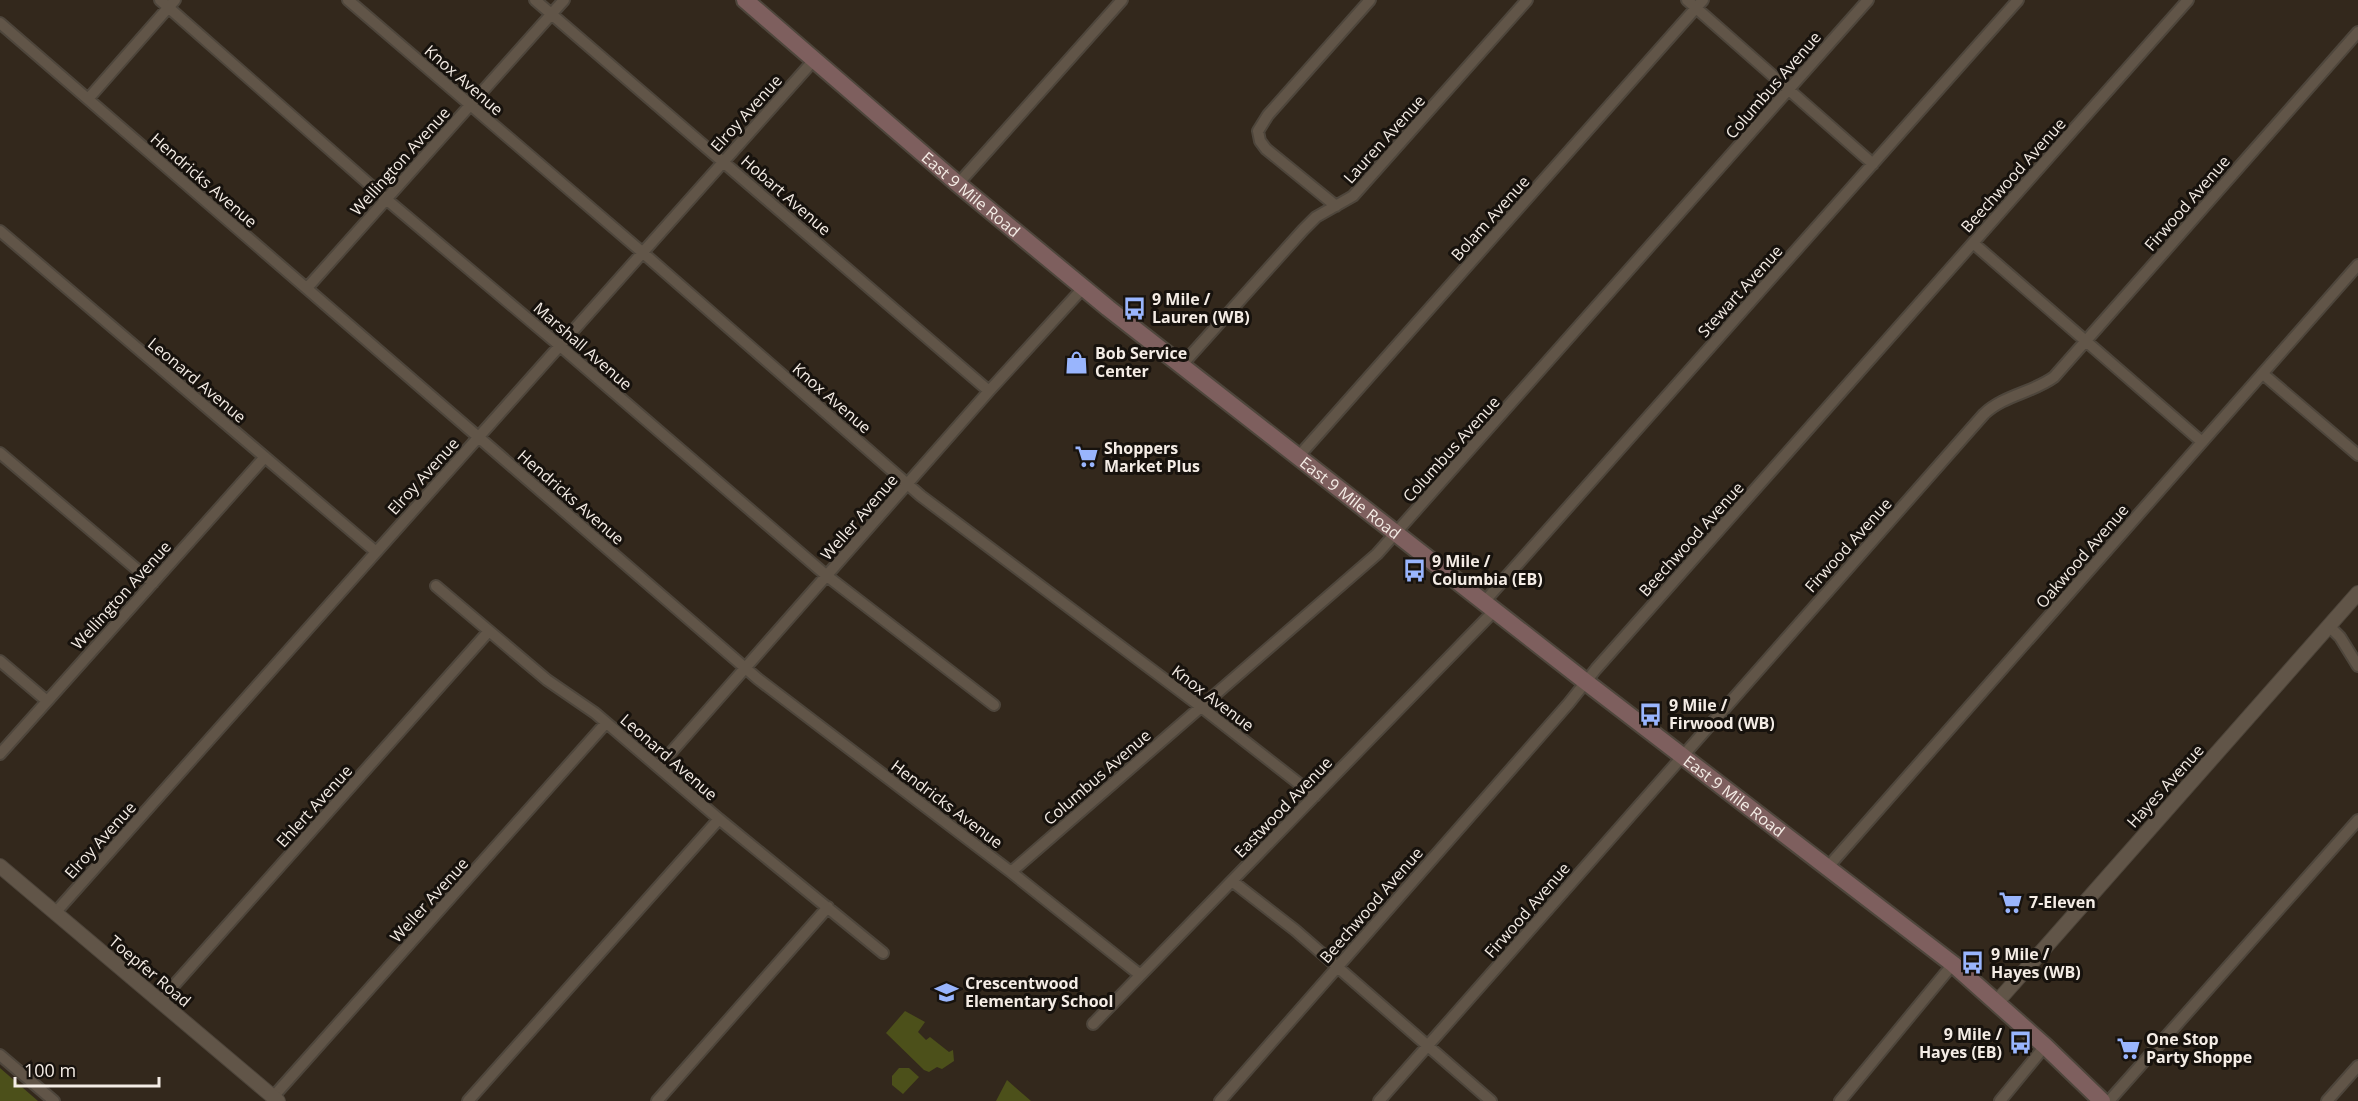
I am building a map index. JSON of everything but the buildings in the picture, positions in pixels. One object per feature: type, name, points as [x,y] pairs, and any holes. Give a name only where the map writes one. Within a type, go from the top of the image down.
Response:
[{"type":"main road","name":"East 9 Mile Road","points":[[745,0],[958,184],[1083,288],[1586,682],[1953,964],[2045,1046],[2102,1101]]},
{"type":"street","name":"Knox Avenue","points":[[348,0],[908,484],[1315,796]]},
{"type":"street","name":"Hobart Avenue","points":[[535,0],[989,391]]},
{"type":"street","name":"Wellington Avenue","points":[[306,288],[564,0]]},
{"type":"street","points":[[958,184],[1122,0]]},
{"type":"street","points":[[1336,206],[1266,149],[1260,141],[1258,131],[1268,115],[1370,0]]},
{"type":"street","name":"Lauren Avenue","points":[[1181,366],[1316,217],[1353,196],[1527,0]]},
{"type":"street","points":[[1687,0],[1700,4],[1789,90],[1873,164]]},
{"type":"street","name":"Columbus Avenue","points":[[1011,872],[1377,554],[1868,0]]},
{"type":"street","name":"Stewart Avenue","points":[[1490,606],[2018,0]]},
{"type":"street","name":"Beechwood Avenue","points":[[1220,1101],[1596,669],[2188,0]]},
{"type":"street","points":[[88,99],[168,3]]},
{"type":"street","name":"Marshall Avenue","points":[[168,3],[386,199],[827,576],[994,705]]},
{"type":"street","name":"Bolam Avenue","points":[[1298,457],[1700,4]]},
{"type":"street","name":"Hendricks Avenue","points":[[0,23],[758,679],[1011,872],[1139,974]]},
{"type":"street","name":"Firwood Avenue","points":[[1379,1101],[1984,414],[1995,404],[2047,381],[2086,340],[2358,32]]},
{"type":"street","name":"Elroy Avenue","points":[[55,913],[814,60]]},
{"type":"street","name":"Leonard Avenue","points":[[0,231],[375,551]]},
{"type":"street","points":[[1972,243],[2202,442]]},
{"type":"street","name":"Oakwood Avenue","points":[[1828,867],[2358,265]]},
{"type":"street","name":"Weller Avenue","points":[[659,766],[989,391],[1083,288]]},
{"type":"street","points":[[2263,374],[2358,455]]},
{"type":"street","points":[[0,453],[153,583]]},
{"type":"street","name":"Wellington Avenue","points":[[0,754],[265,457]]},
{"type":"street","name":"Leonard Avenue","points":[[436,586],[547,680],[606,723],[659,766],[663,773],[883,952]]},
{"type":"street","name":"Hayes Avenue","points":[[1997,1002],[2358,593]]},
{"type":"street","name":"Eastwood Avenue","points":[[1093,1024],[1139,974],[1315,796],[1490,606]]},
{"type":"street","points":[[2329,626],[2340,637],[2358,666]]},
{"type":"street","name":"Ehlert Avenue","points":[[160,1001],[489,631]]},
{"type":"street","points":[[0,661],[47,700]]},
{"type":"street","name":"Weller Avenue","points":[[276,1099],[606,723]]},
{"type":"street","points":[[468,1101],[719,819]]},
{"type":"street","points":[[2109,1101],[2358,820]]},
{"type":"street","name":"Toepfer Road","points":[[0,866],[276,1099]]},
{"type":"street","points":[[1232,881],[1295,930],[1491,1101]]},
{"type":"street","points":[[657,1101],[828,907]]},
{"type":"street","points":[[1840,1101],[1953,964]]},
{"type":"street","points":[[2000,1101],[2045,1046]]},
{"type":"street","points":[[0,1055],[54,1101]]},
{"type":"street","points":[[2327,1101],[2358,1066]]},
{"type":"green space","points":[[905,1011],[925,1022],[918,1032],[926,1040],[930,1037],[949,1052],[953,1050],[954,1061],[942,1069],[937,1067],[929,1072],[924,1070],[886,1033]]},
{"type":"green space","points":[[0,1068],[38,1101],[0,1101]]},
{"type":"green space","points":[[899,1068],[909,1068],[919,1077],[903,1094],[892,1085],[892,1076]]},
{"type":"green space","points":[[1007,1080],[1031,1101],[996,1101]]},
{"type":"place","name":"9 Mile / Lauren (WB)","points":[[1134,308]]},
{"type":"place","name":"Bob Service Center","points":[[1077,362]]},
{"type":"place","name":"Shoppers Market Plus","points":[[1086,457]]},
{"type":"place","name":"9 Mile / Columbia (EB)","points":[[1414,570]]},
{"type":"place","name":"9 Mile / Firwood (WB)","points":[[1651,714]]},
{"type":"place","name":"7-Eleven","points":[[2011,902]]},
{"type":"place","name":"9 Mile / Hayes (WB)","points":[[1973,963]]},
{"type":"place","name":"Crescentwood Elementary School","points":[[947,992]]},
{"type":"place","name":"9 Mile / Hayes (EB)","points":[[2020,1043]]},
{"type":"place","name":"One Stop Party Shoppe","points":[[2128,1048]]}]
